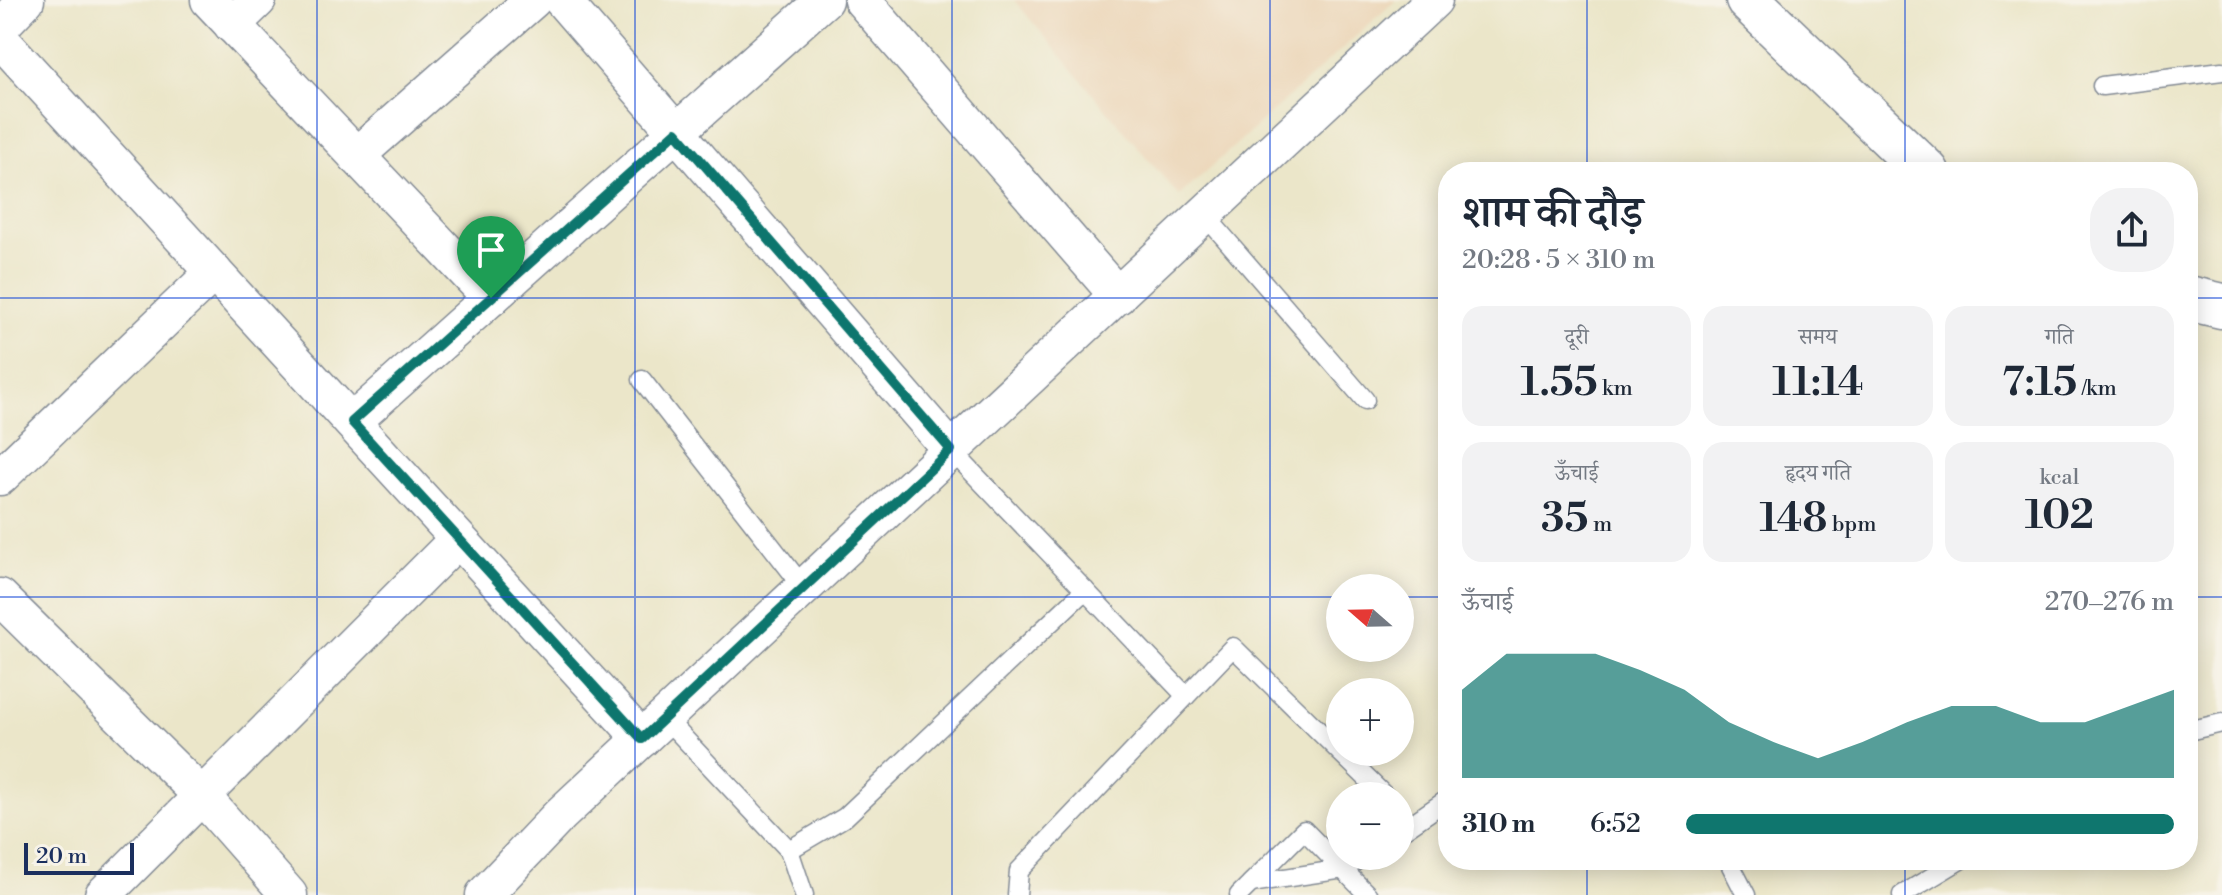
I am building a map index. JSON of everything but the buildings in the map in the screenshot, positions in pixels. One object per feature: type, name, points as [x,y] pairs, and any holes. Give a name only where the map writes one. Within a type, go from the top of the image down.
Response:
[{"type":"street","points":[[0,27],[26,0]]},
{"type":"street","points":[[258,0],[220,12],[491,298]]},
{"type":"street","points":[[356,156],[533,0]]},
{"type":"street","points":[[562,0],[951,450]]},
{"type":"street","points":[[352,422],[824,0]]},
{"type":"street","points":[[862,0],[1118,296]]},
{"type":"street","points":[[487,894],[560,815],[1434,0]]},
{"type":"street","points":[[1748,0],[1917,162]]},
{"type":"street","points":[[0,39],[458,539],[653,728]]},
{"type":"street","points":[[0,477],[214,272]]},
{"type":"street","points":[[2198,300],[2222,306]]},
{"type":"street","points":[[103,895],[458,539]]},
{"type":"street","points":[[0,597],[202,796],[289,895]]},
{"type":"lane","points":[[2102,86],[2222,71]]},
{"type":"lane","points":[[1204,214],[1365,400]]},
{"type":"lane","points":[[642,380],[804,588]]},
{"type":"lane","points":[[951,450],[1186,696]]},
{"type":"lane","points":[[789,850],[845,817],[1085,590]]},
{"type":"lane","points":[[1017,895],[1019,871],[1233,647],[1326,738]]},
{"type":"lane","points":[[2198,729],[2222,723]]},
{"type":"lane","points":[[653,728],[789,850],[804,895]]},
{"type":"lane","points":[[1354,766],[1371,782]]},
{"type":"lane","points":[[1414,817],[1438,804]]},
{"type":"lane","points":[[1245,889],[1304,830],[1326,851]]},
{"type":"lane","points":[[1245,889],[1339,870]]},
{"type":"lane","points":[[1345,870],[1368,895]]},
{"type":"lane","points":[[1733,870],[1746,895]]},
{"type":"lane","points":[[1902,895],[1943,870]]},
{"type":"shaded area","points":[[1014,0],[1396,0],[1179,196]]},
{"type":"route","points":[[676,132],[951,450],[642,739],[352,422],[491,298],[676,132]]}]
